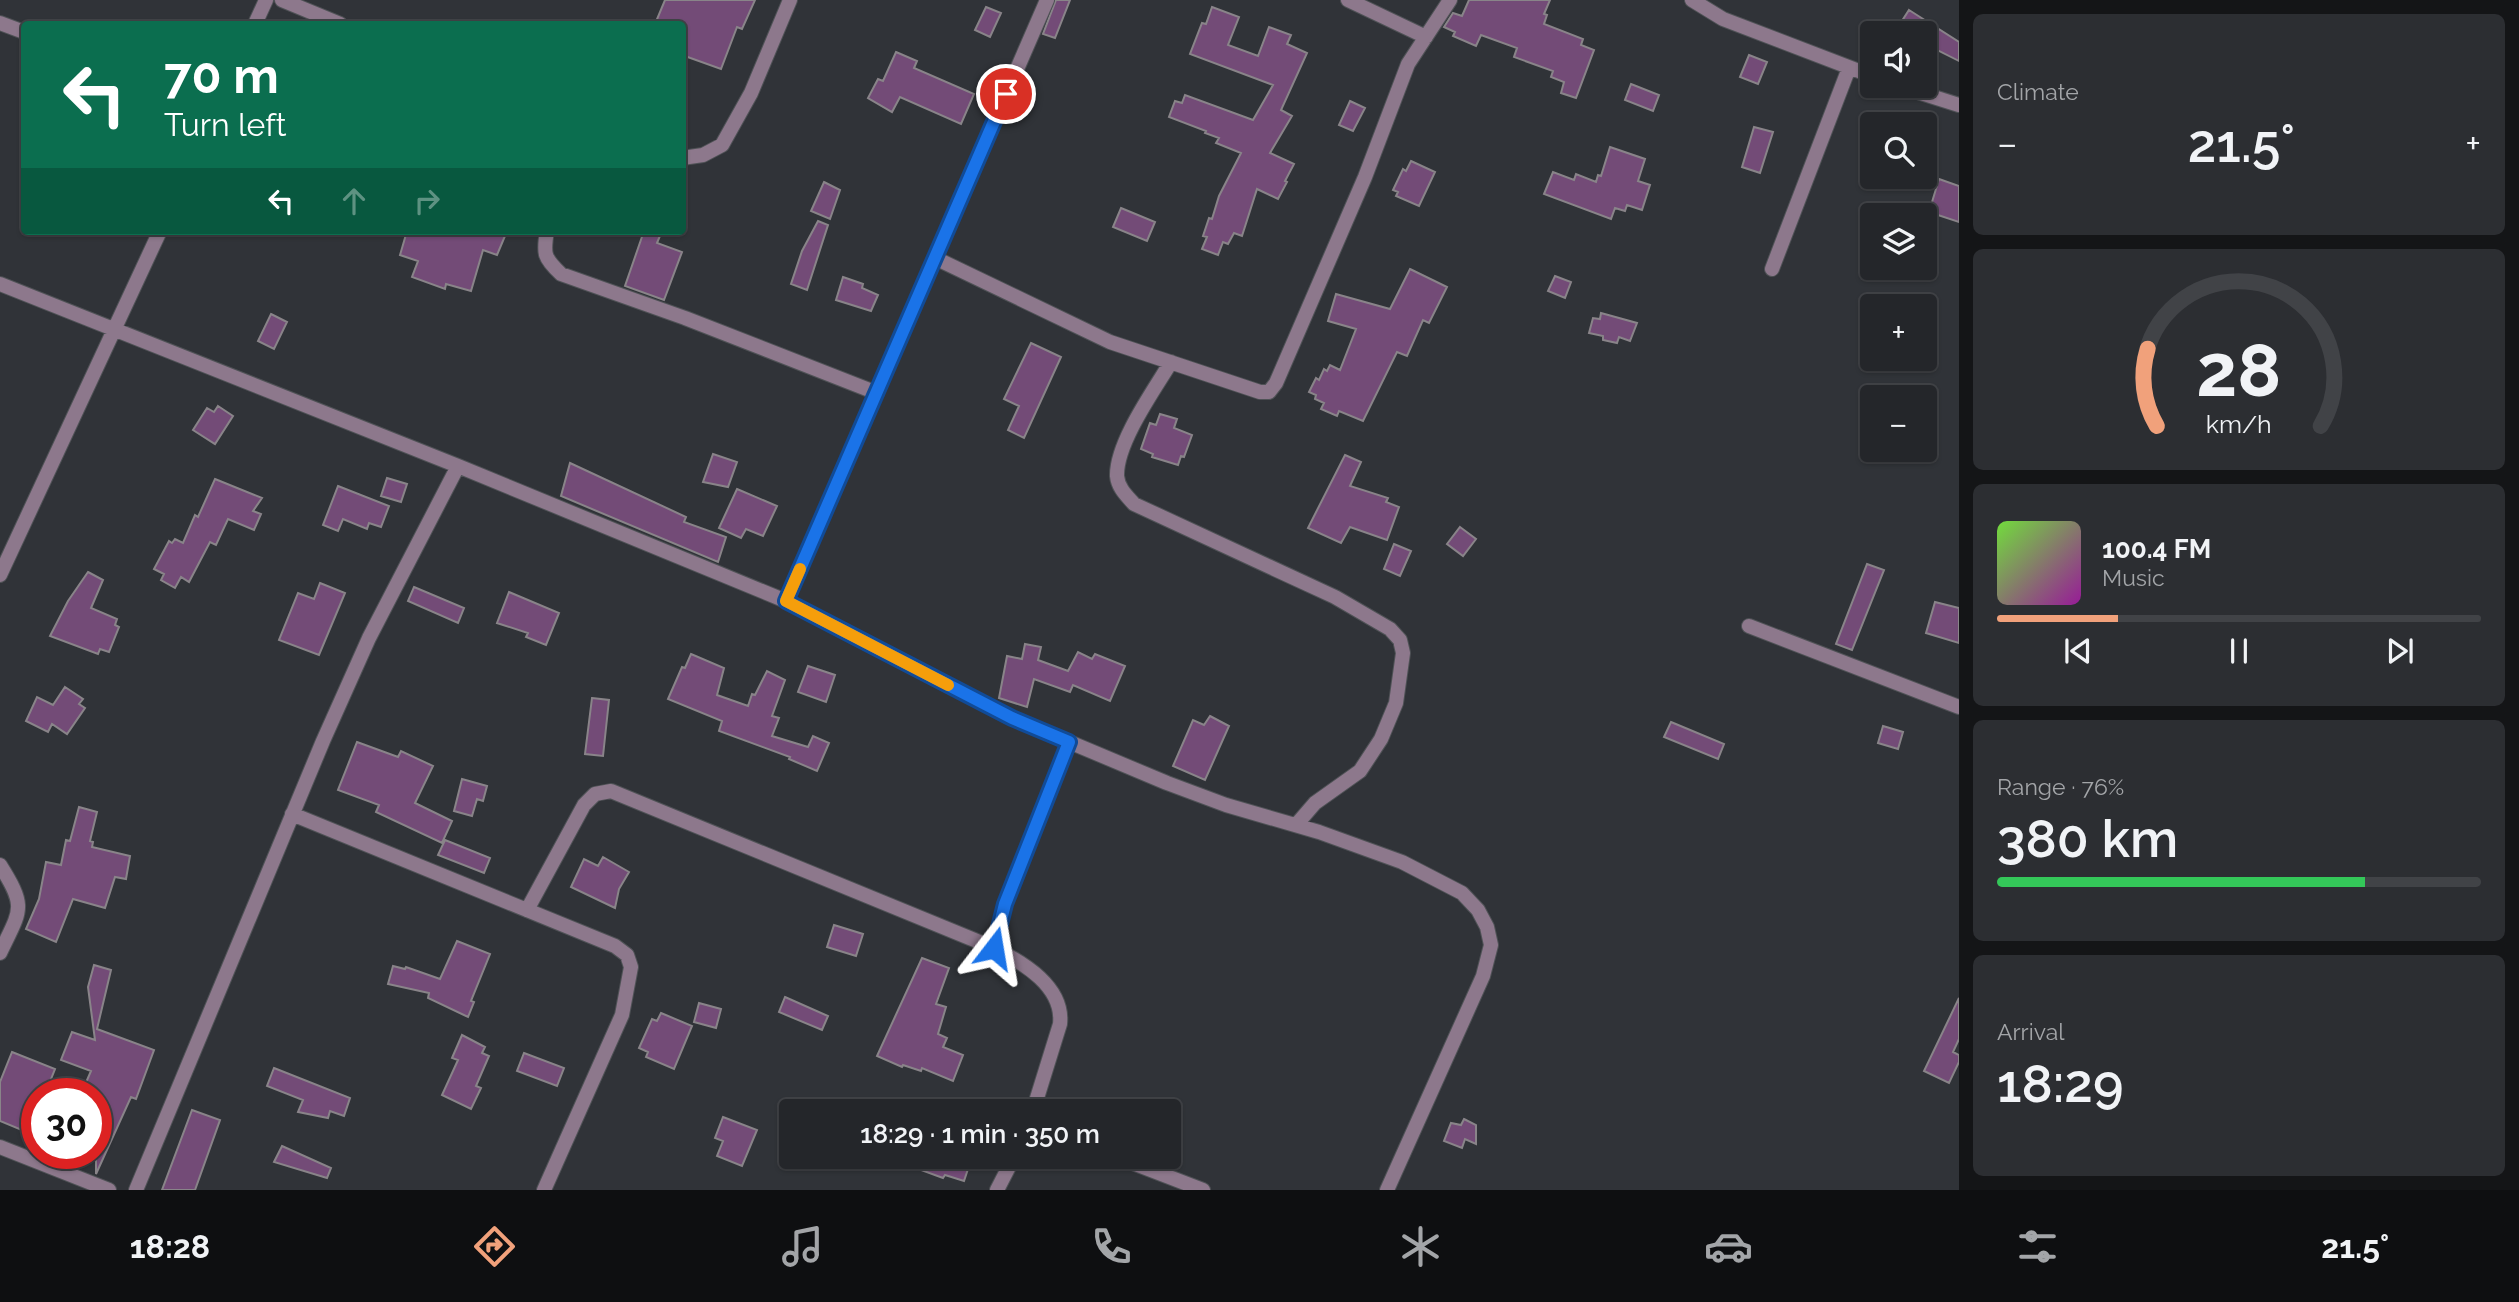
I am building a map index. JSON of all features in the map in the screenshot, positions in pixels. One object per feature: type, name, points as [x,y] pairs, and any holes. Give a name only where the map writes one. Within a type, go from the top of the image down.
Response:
[{"type":"street","points":[[256,21],[266,0]]},
{"type":"street","points":[[282,0],[333,21]]},
{"type":"street","points":[[686,157],[703,155],[722,145],[751,93],[790,0]]},
{"type":"street","points":[[786,601],[1047,0]]},
{"type":"street","points":[[1348,0],[1426,37]]},
{"type":"street","points":[[935,258],[1110,342],[1259,392],[1269,392],[1281,371],[1365,177],[1408,64],[1450,0]]},
{"type":"street","points":[[1692,0],[1723,19],[1860,72]]},
{"type":"street","points":[[0,23],[21,31]]},
{"type":"street","points":[[1772,269],[1849,68]]},
{"type":"street","points":[[1935,98],[1959,106]]},
{"type":"street","points":[[0,575],[158,235]]},
{"type":"street","points":[[546,235],[544,250],[548,261],[561,274],[685,318],[877,393]]},
{"type":"street","points":[[0,284],[458,466],[786,601],[1012,718],[1179,788],[1402,862],[1462,893],[1478,910],[1487,927],[1491,945],[1483,976],[1387,1190]]},
{"type":"street","points":[[1171,362],[1137,418],[1120,457],[1117,478],[1123,492],[1134,504],[1335,597],[1390,629],[1400,640],[1403,653],[1396,703],[1381,739],[1360,771],[1315,803],[1296,825]]},
{"type":"street","points":[[136,1190],[292,814],[369,638],[458,466]]},
{"type":"street","points":[[1749,626],[1959,707]]},
{"type":"street","points":[[994,948],[1005,904],[1069,742]]},
{"type":"street","points":[[527,910],[584,805],[595,794],[611,791],[994,948],[1034,972],[1055,996],[1062,1010],[1036,1099]]},
{"type":"street","points":[[292,814],[615,946],[627,955],[631,967],[622,1015],[544,1190]]},
{"type":"street","points":[[0,865],[17,891],[20,904],[0,953]]},
{"type":"street","points":[[0,1147],[108,1190]]},
{"type":"street","points":[[997,1190],[1008,1169]]},
{"type":"street","points":[[1148,1169],[1203,1190]]},
{"type":"building","points":[[665,0],[755,0],[742,29],[737,27],[721,69],[686,56],[686,21],[656,21]]},
{"type":"building","points":[[1056,0],[1070,0],[1055,38],[1043,34]]},
{"type":"building","points":[[1469,0],[1550,0],[1544,14],[1547,15],[1544,24],[1583,39],[1581,45],[1594,50],[1576,98],[1561,93],[1564,82],[1551,77],[1553,71],[1514,57],[1517,48],[1481,35],[1476,46],[1453,36],[1455,32],[1444,27],[1453,13],[1462,16]]},
{"type":"building","points":[[986,7],[1001,13],[990,37],[975,30]]},
{"type":"building","points":[[1212,7],[1239,17],[1228,45],[1258,56],[1269,27],[1291,35],[1287,44],[1307,53],[1281,110],[1292,116],[1270,153],[1294,164],[1285,181],[1287,182],[1278,199],[1257,189],[1242,236],[1234,233],[1228,244],[1223,242],[1218,255],[1202,249],[1207,237],[1203,236],[1219,196],[1241,153],[1216,143],[1219,138],[1205,133],[1206,131],[1169,117],[1175,101],[1182,103],[1185,95],[1253,120],[1273,85],[1190,54],[1202,23],[1206,24]]},
{"type":"building","points":[[1909,10],[1926,21],[1902,21]]},
{"type":"building","points":[[1937,28],[1959,42],[1959,61],[1937,50]]},
{"type":"building","points":[[896,52],[917,61],[914,68],[974,94],[961,124],[900,97],[892,112],[868,98],[878,79],[883,81]]},
{"type":"building","points":[[1749,55],[1767,62],[1758,84],[1740,77]]},
{"type":"building","points":[[1631,84],[1659,95],[1653,111],[1625,100]]},
{"type":"building","points":[[1350,101],[1365,108],[1353,131],[1339,125]]},
{"type":"building","points":[[1754,127],[1773,132],[1760,173],[1742,167]]},
{"type":"building","points":[[1610,147],[1645,159],[1638,181],[1650,185],[1642,210],[1627,205],[1625,211],[1615,208],[1611,219],[1544,194],[1553,172],[1574,180],[1576,174],[1596,182],[1598,175],[1601,176]]},
{"type":"building","points":[[1411,161],[1435,172],[1419,206],[1396,196],[1398,192],[1393,190],[1403,169],[1406,171]]},
{"type":"building","points":[[1939,179],[1959,186],[1959,222],[1937,215],[1937,203],[1932,203]]},
{"type":"building","points":[[824,182],[840,190],[830,219],[811,211]]},
{"type":"building","points":[[1121,208],[1155,222],[1147,241],[1113,227]]},
{"type":"building","points":[[818,221],[828,225],[807,290],[791,284],[802,251]]},
{"type":"building","points":[[406,235],[505,236],[497,255],[483,250],[471,291],[446,284],[445,289],[412,277],[418,261],[400,255]]},
{"type":"building","points":[[643,235],[660,235],[657,243],[682,252],[664,300],[625,286]]},
{"type":"building","points":[[1410,269],[1447,287],[1429,323],[1423,320],[1407,356],[1397,352],[1363,421],[1339,411],[1337,416],[1321,409],[1324,403],[1309,392],[1324,369],[1327,371],[1330,365],[1340,370],[1356,329],[1328,321],[1336,294],[1390,309]]},
{"type":"building","points":[[1555,276],[1571,282],[1565,298],[1548,291]]},
{"type":"building","points":[[843,277],[863,284],[862,288],[878,295],[871,311],[836,300]]},
{"type":"building","points":[[1601,313],[1637,323],[1630,341],[1619,337],[1617,343],[1589,333],[1593,318],[1600,319]]},
{"type":"building","points":[[271,314],[287,322],[274,349],[258,341]]},
{"type":"building","points":[[1031,343],[1061,357],[1024,438],[1008,430],[1019,406],[1004,399]]},
{"type":"building","points":[[218,406],[233,416],[215,444],[193,430],[207,408],[214,412]]},
{"type":"building","points":[[1160,414],[1177,419],[1174,428],[1192,435],[1178,465],[1152,457],[1153,454],[1141,449],[1150,423],[1156,425]]},
{"type":"building","points":[[713,454],[737,462],[728,487],[703,482]]},
{"type":"building","points":[[1345,455],[1361,462],[1350,486],[1388,498],[1386,502],[1399,507],[1387,540],[1350,527],[1341,543],[1308,528]]},
{"type":"building","points":[[570,463],[686,517],[684,522],[726,537],[718,562],[561,496]]},
{"type":"building","points":[[387,478],[407,484],[401,502],[381,496]]},
{"type":"building","points":[[215,479],[262,498],[253,511],[261,514],[254,530],[228,519],[216,545],[210,542],[189,582],[181,577],[175,588],[161,580],[164,574],[154,569],[169,541],[172,543],[175,539],[183,543]]},
{"type":"building","points":[[338,486],[389,506],[381,527],[369,523],[367,529],[343,519],[338,531],[323,525]]},
{"type":"building","points":[[737,489],[777,506],[763,536],[746,529],[741,538],[719,528]]},
{"type":"building","points":[[1460,527],[1476,539],[1463,556],[1447,544]]},
{"type":"building","points":[[1394,544],[1411,551],[1400,576],[1384,569]]},
{"type":"building","points":[[1867,564],[1884,570],[1852,650],[1836,644]]},
{"type":"building","points":[[88,572],[103,580],[91,608],[117,619],[115,625],[119,627],[109,652],[100,649],[98,654],[50,636],[68,601]]},
{"type":"building","points":[[320,583],[345,593],[319,655],[279,640],[298,593],[314,599]]},
{"type":"building","points":[[414,587],[464,608],[458,623],[408,601]]},
{"type":"building","points":[[509,592],[559,613],[546,645],[526,637],[528,633],[497,623]]},
{"type":"building","points":[[1935,602],[1959,608],[1959,643],[1926,633]]},
{"type":"building","points":[[1025,644],[1041,647],[1038,660],[1068,671],[1078,652],[1092,659],[1095,654],[1125,666],[1110,701],[1073,685],[1070,692],[1034,679],[1027,707],[999,698],[1007,656],[1022,659]]},
{"type":"building","points":[[691,654],[724,668],[717,695],[748,706],[752,694],[755,695],[767,671],[785,680],[772,716],[779,718],[772,736],[808,747],[813,736],[829,743],[817,771],[789,759],[790,757],[719,731],[722,721],[668,699]]},
{"type":"building","points":[[808,666],[835,675],[826,702],[798,692]]},
{"type":"building","points":[[65,687],[83,699],[79,704],[85,708],[67,734],[52,724],[48,732],[26,721],[37,697],[53,705]]},
{"type":"building","points":[[592,698],[609,700],[603,756],[585,754]]},
{"type":"building","points":[[1210,716],[1229,726],[1205,780],[1173,766],[1193,720],[1204,725]]},
{"type":"building","points":[[1671,722],[1724,744],[1718,759],[1664,737]]},
{"type":"building","points":[[1883,726],[1903,732],[1898,749],[1878,743]]},
{"type":"building","points":[[357,742],[398,757],[401,751],[433,766],[415,803],[452,821],[442,843],[376,812],[379,805],[338,790]]},
{"type":"building","points":[[462,779],[487,786],[483,801],[477,799],[472,816],[454,811]]},
{"type":"building","points":[[79,807],[97,812],[90,841],[93,842],[92,847],[130,856],[126,879],[115,877],[105,908],[73,899],[56,942],[26,929],[39,899],[46,862],[61,865],[66,840],[70,841]]},
{"type":"building","points":[[445,840],[490,858],[484,873],[438,855]]},
{"type":"building","points":[[603,857],[629,872],[619,889],[615,908],[571,887],[584,859],[598,866]]},
{"type":"building","points":[[834,925],[863,934],[856,956],[827,947]]},
{"type":"building","points":[[457,941],[490,954],[471,1001],[474,1002],[468,1017],[428,998],[429,993],[388,984],[393,966],[406,967],[440,979]]},
{"type":"building","points":[[922,958],[949,968],[936,1004],[946,1007],[938,1034],[947,1038],[943,1047],[963,1055],[953,1081],[922,1068],[921,1071],[903,1065],[902,1067],[877,1056]]},
{"type":"building","points":[[94,965],[111,970],[97,1029],[154,1050],[136,1099],[131,1097],[112,1139],[112,1078],[88,1078],[91,1071],[61,1060],[72,1032],[95,1040],[88,987]]},
{"type":"building","points":[[785,997],[828,1016],[822,1030],[779,1012]]},
{"type":"building","points":[[1959,998],[1959,1039],[1953,1052],[1959,1055],[1959,1062],[1949,1083],[1924,1071]]},
{"type":"building","points":[[699,1003],[721,1009],[716,1028],[694,1022]]},
{"type":"building","points":[[661,1013],[692,1026],[674,1069],[646,1057],[648,1052],[639,1048],[652,1019],[657,1021]]},
{"type":"building","points":[[462,1035],[485,1047],[482,1053],[489,1056],[476,1086],[481,1088],[471,1109],[442,1095],[458,1060],[452,1058]]},
{"type":"building","points":[[12,1052],[55,1069],[51,1078],[21,1078],[21,1130],[0,1121],[0,1082]]},
{"type":"building","points":[[524,1053],[564,1068],[557,1086],[517,1071]]},
{"type":"building","points":[[274,1068],[350,1098],[344,1116],[330,1111],[328,1118],[298,1112],[303,1100],[267,1086]]},
{"type":"building","points":[[192,1110],[220,1120],[195,1190],[162,1190]]},
{"type":"building","points":[[723,1117],[757,1130],[742,1166],[717,1156],[723,1141],[715,1138]]},
{"type":"building","points":[[1464,1119],[1476,1125],[1476,1144],[1465,1139],[1462,1148],[1444,1141],[1451,1123],[1461,1125]]},
{"type":"building","points":[[282,1146],[331,1168],[327,1178],[274,1162]]},
{"type":"building","points":[[968,1169],[964,1181],[945,1175],[943,1178],[921,1170]]},
{"type":"slow traffic","points":[[800,569],[786,601],[948,685]]},
{"type":"route","points":[[994,948],[1005,904],[1069,742],[1012,718],[786,601],[1006,94]]}]
